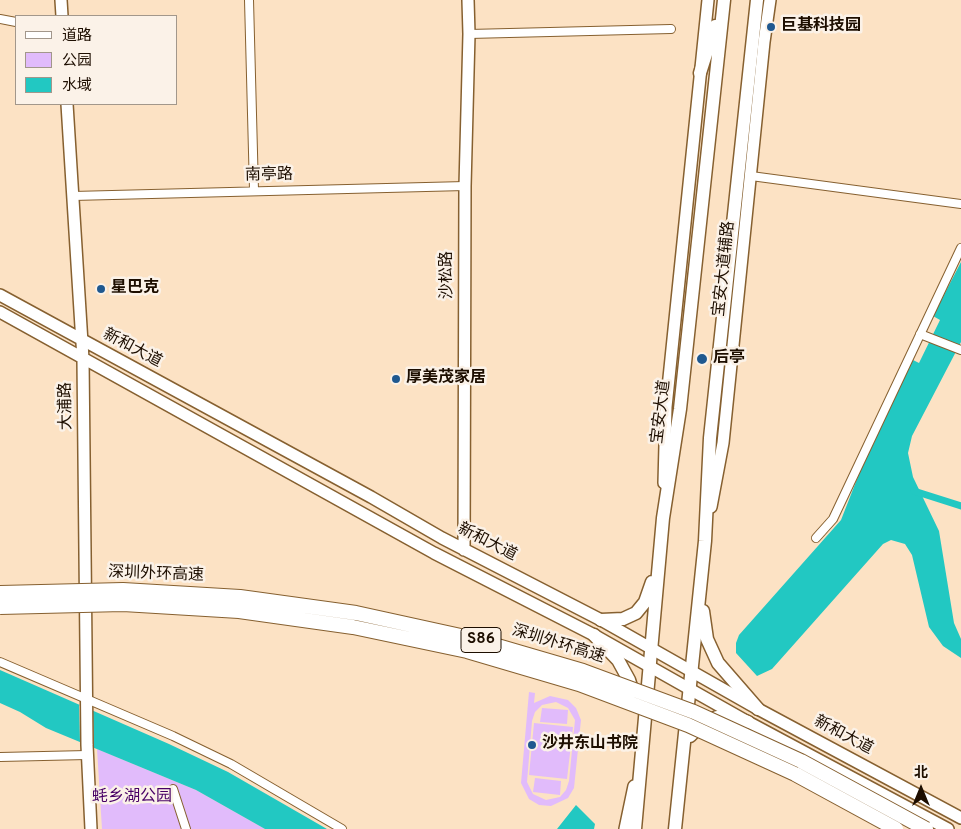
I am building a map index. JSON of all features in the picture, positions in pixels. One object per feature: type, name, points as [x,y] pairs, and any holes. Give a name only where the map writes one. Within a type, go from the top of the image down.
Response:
[{"type":"highway","name":"深圳外环高速","points":[[0,593],[123,590],[240,597],[356,613],[470,638],[583,671],[694,712],[801,761],[926,829]]},
{"type":"highway","name":"深圳外环高速","points":[[0,607],[123,604],[239,611],[354,627],[467,651],[579,684],[688,725],[795,774],[896,829]]},
{"type":"main road","points":[[61,0],[62,15]]},
{"type":"main road","name":"沙松路","points":[[464,550],[465,186],[469,34],[468,0]]},
{"type":"main road","points":[[663,518],[666,407],[708,0]]},
{"type":"main road","points":[[700,73],[724,0]]},
{"type":"main road","name":"宝安大道","points":[[635,829],[663,518],[680,410],[724,0]]},
{"type":"main road","points":[[675,829],[705,541],[711,428],[750,40],[756,0]]},
{"type":"main road","points":[[750,40],[764,0]]},
{"type":"main road","name":"宝安大道辅路","points":[[705,541],[723,443],[764,42],[770,0]]},
{"type":"main road","name":"大浦路","points":[[67,105],[82,340],[87,750]]},
{"type":"main road","name":"新和大道","points":[[0,295],[464,550],[601,620],[961,818]]},
{"type":"main road","name":"新和大道","points":[[0,312],[434,553],[594,634],[748,722],[948,829]]},
{"type":"main road","points":[[601,620],[623,619],[641,608],[649,595],[660,556]]},
{"type":"main road","points":[[701,578],[704,628],[711,651],[726,675],[758,708]]},
{"type":"main road","points":[[594,634],[618,660],[629,680],[636,702],[642,744]]},
{"type":"main road","points":[[683,749],[696,729],[709,720],[725,716],[748,722]]},
{"type":"main road","points":[[87,750],[91,829]]},
{"type":"main road","points":[[625,829],[641,758]]},
{"type":"street","points":[[249,0],[254,190]]},
{"type":"street","points":[[0,19],[15,22]]},
{"type":"street","points":[[469,34],[671,29]]},
{"type":"street","points":[[751,176],[961,204]]},
{"type":"street","name":"南亭路","points":[[73,196],[465,186]]},
{"type":"street","points":[[816,538],[833,519],[961,248]]},
{"type":"street","points":[[920,334],[961,350]]},
{"type":"street","points":[[0,662],[86,704],[173,736],[231,764],[342,829]]},
{"type":"street","points":[[0,757],[87,750]]},
{"type":"street","points":[[173,789],[186,829]]},
{"type":"green space","points":[[529,692],[535,693],[534,703],[550,696],[568,700],[576,708],[581,720],[574,788],[568,798],[551,806],[539,805],[529,799],[521,783]],"holes":[[[556,702],[568,708],[575,720],[569,781],[566,790],[560,797],[546,800],[533,794],[527,782],[532,721],[535,712],[542,705]]]},
{"type":"green space","points":[[542,708],[568,710],[567,724],[540,722]]},
{"type":"green space","points":[[534,723],[573,727],[567,779],[529,775]]},
{"type":"green space","name":"蚝乡湖公园","points":[[97,749],[196,790],[265,829],[102,829]]},
{"type":"green space","points":[[535,778],[561,781],[560,795],[533,792]]},
{"type":"water","points":[[961,262],[961,342],[912,436],[908,453],[913,477],[939,531],[954,623],[961,639],[961,658],[943,646],[929,627],[912,555],[905,544],[891,540],[883,544],[772,669],[757,676],[736,653],[736,643],[739,635],[841,520],[879,423],[911,359],[919,363],[940,320],[933,316]]},
{"type":"water","points":[[0,670],[228,772],[327,829],[265,829],[196,790],[46,728],[20,712],[0,703]]},
{"type":"water","points":[[576,805],[595,824],[594,829],[557,829]]},
{"type":"pier","points":[[79,705],[93,711],[94,748],[80,742]]},
{"type":"waterway","points":[[914,491],[961,506]]},
{"type":"place","name":"巨基科技园","points":[[771,27]]},
{"type":"place","name":"星巴克","points":[[101,289]]},
{"type":"place","name":"后亭","points":[[702,359]]},
{"type":"place","name":"厚美茂家居","points":[[396,379]]},
{"type":"place","name":"沙井东山书院","points":[[532,745]]}]
